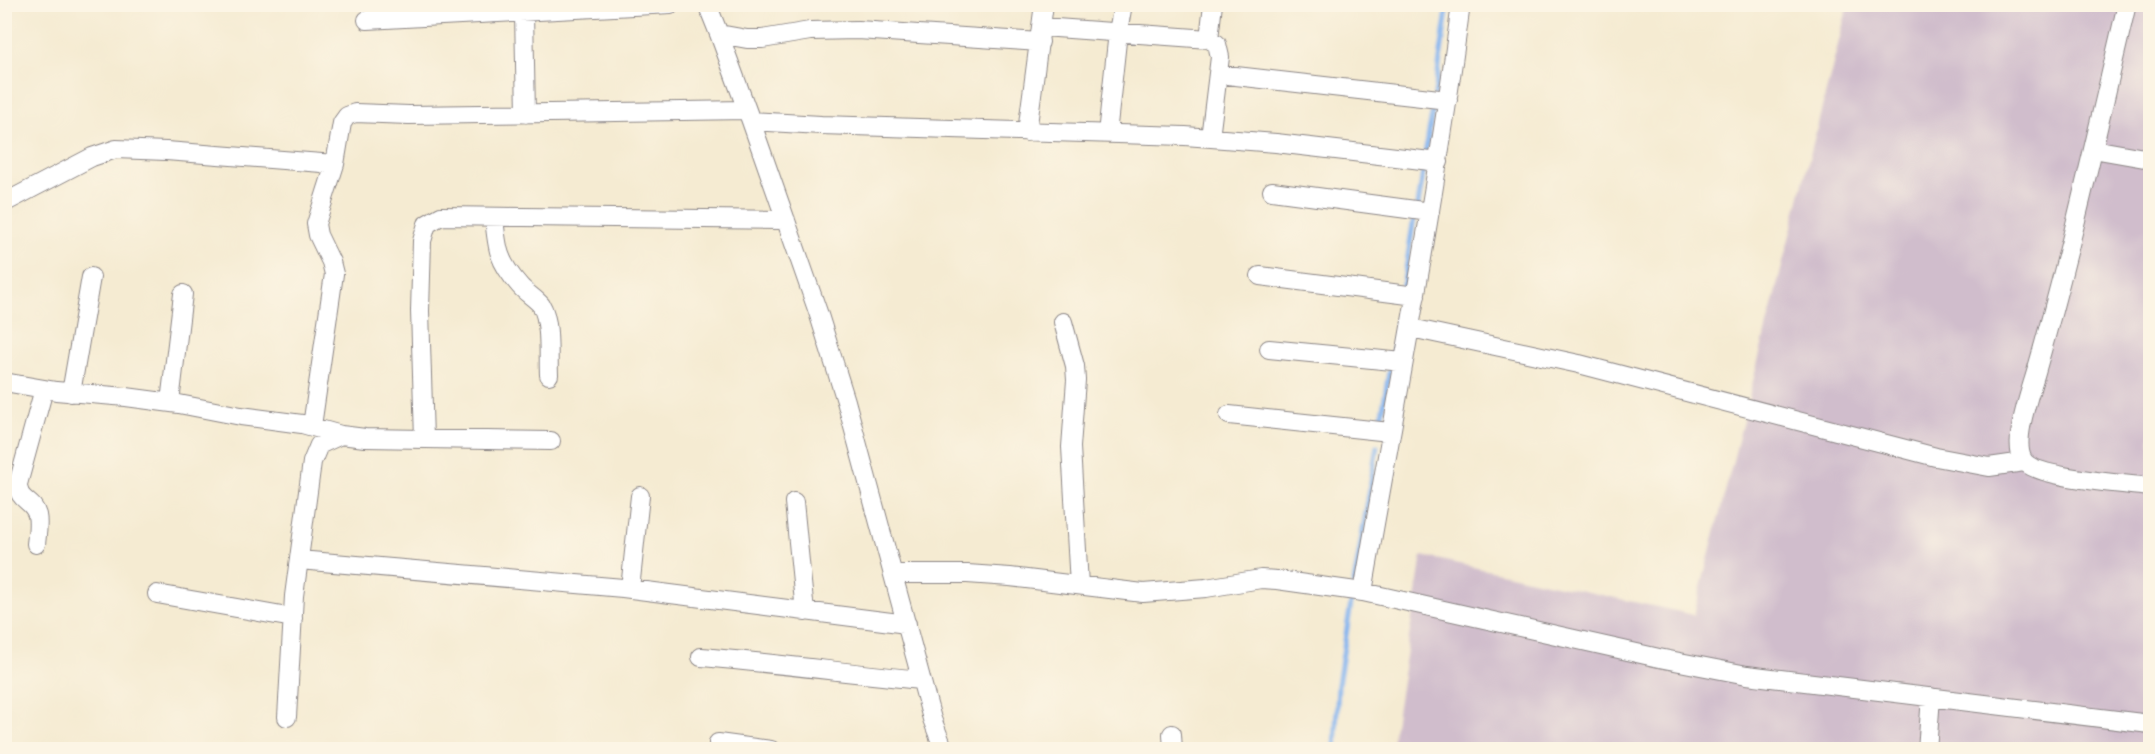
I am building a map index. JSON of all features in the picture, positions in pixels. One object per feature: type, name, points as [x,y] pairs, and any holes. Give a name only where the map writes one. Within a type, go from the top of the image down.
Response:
[{"type":"street","points":[[367,20],[671,4]]},
{"type":"street","points":[[706,4],[786,220],[846,401],[921,680],[944,750]]},
{"type":"street","points":[[1027,132],[1044,4]]},
{"type":"street","points":[[1107,134],[1123,4]]},
{"type":"street","points":[[1209,39],[1213,4]]},
{"type":"street","points":[[1363,592],[1390,432],[1411,328],[1461,4]]},
{"type":"street","points":[[2127,4],[2060,289],[2029,395],[2019,439],[2019,451],[2024,462],[2046,473],[2151,487]]},
{"type":"street","points":[[524,13],[526,114]]},
{"type":"street","points":[[719,34],[762,39],[810,31],[858,30],[1041,34],[1118,32],[1209,39],[1220,49],[1210,138]]},
{"type":"street","points":[[1218,74],[1448,100]]},
{"type":"street","points":[[312,426],[334,274],[318,235],[316,224],[335,164],[342,123],[347,116],[355,113],[749,116],[1027,132],[1210,138],[1276,143],[1438,162]]},
{"type":"street","points":[[4,203],[92,158],[116,149],[335,164]]},
{"type":"street","points":[[2093,149],[2151,159]]},
{"type":"street","points":[[1272,191],[1430,212]]},
{"type":"street","points":[[424,439],[420,311],[422,241],[427,224],[441,216],[786,220]]},
{"type":"street","points":[[495,217],[501,260],[521,287],[540,304],[544,313],[547,325],[549,375]]},
{"type":"street","points":[[1260,276],[1416,296]]},
{"type":"street","points":[[71,393],[91,277]]},
{"type":"street","points":[[170,402],[183,294]]},
{"type":"street","points":[[1063,321],[1075,366],[1076,380],[1071,447],[1079,585]]},
{"type":"street","points":[[1411,328],[1579,364],[1936,457],[1989,467],[2002,467],[2024,462]]},
{"type":"street","points":[[1269,349],[1403,362]]},
{"type":"street","points":[[4,382],[71,393],[170,402],[241,416],[312,426],[341,435],[365,438],[551,441]]},
{"type":"street","points":[[36,544],[37,513],[29,502],[21,497],[18,484],[44,389]]},
{"type":"street","points":[[1229,415],[1390,432]]},
{"type":"street","points":[[287,717],[292,618],[312,462],[316,450],[324,441],[341,435]]},
{"type":"street","points":[[630,589],[640,496]]},
{"type":"street","points":[[794,502],[805,612]]},
{"type":"street","points":[[299,560],[630,589],[907,624]]},
{"type":"street","points":[[893,574],[967,574],[1143,593],[1206,588],[1261,579],[1363,592],[1659,658],[1747,675],[2151,724]]},
{"type":"street","points":[[157,594],[292,618]]},
{"type":"street","points":[[701,657],[921,680]]},
{"type":"street","points":[[1927,750],[1931,696]]},
{"type":"street","points":[[718,743],[771,750]]},
{"type":"shaded area","points":[[1848,5],[2150,5],[2150,749],[1391,750],[1422,556],[1694,615]]},
{"type":"waterway","points":[[1435,94],[1448,4]]},
{"type":"waterway","points":[[1425,154],[1434,103]]},
{"type":"waterway","points":[[1418,205],[1424,166]]},
{"type":"waterway","points":[[1403,289],[1414,217]]},
{"type":"waterway","points":[[1392,358],[1401,301]]},
{"type":"waterway","points":[[1380,427],[1390,366]]},
{"type":"waterway","points":[[1354,584],[1377,446]]},
{"type":"waterway","points":[[1335,750],[1338,685],[1352,597]]}]
